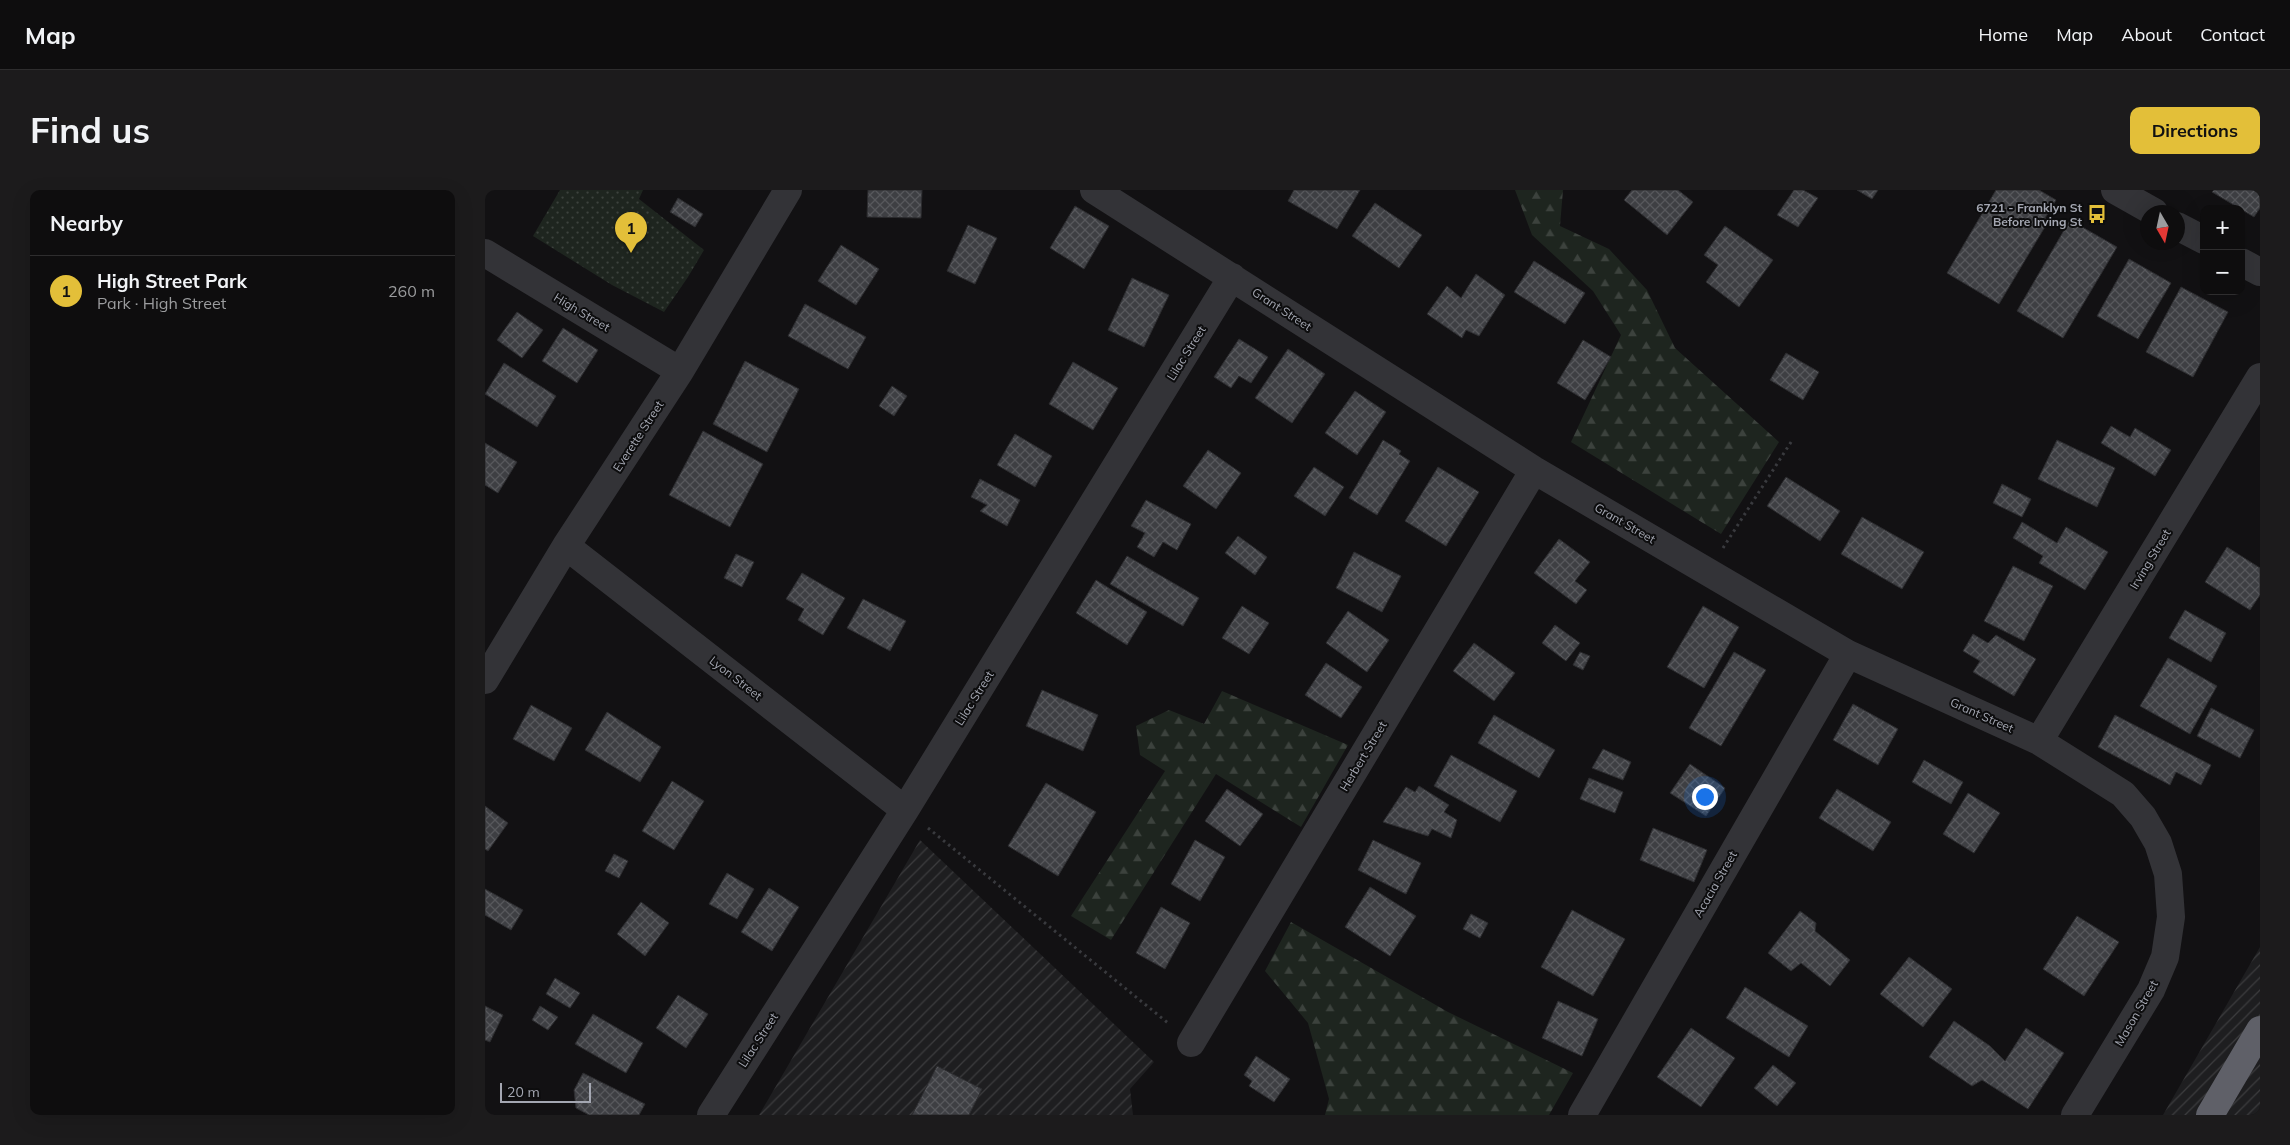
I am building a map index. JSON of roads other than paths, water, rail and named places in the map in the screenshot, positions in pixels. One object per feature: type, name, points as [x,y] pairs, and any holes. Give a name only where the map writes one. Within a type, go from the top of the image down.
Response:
[{"type":"highway","points":[[2210,1115],[2260,1030]]},
{"type":"street","name":"Everette Street","points":[[489,665],[680,371],[788,190]]},
{"type":"street","name":"Grant Street","points":[[1094,190],[1534,470],[1848,654],[2039,741],[2123,794],[2143,817],[2158,843]]},
{"type":"street","points":[[2115,190],[2142,205]]},
{"type":"street","points":[[2185,230],[2200,238]]},
{"type":"street","name":"High Street","points":[[485,253],[680,371]]},
{"type":"street","points":[[2245,264],[2260,272]]},
{"type":"street","name":"Lilac Street","points":[[711,1115],[905,810],[1232,278]]},
{"type":"street","name":"Irving Street","points":[[2039,741],[2260,377]]},
{"type":"street","name":"Herbert Street","points":[[1191,1043],[1534,470]]},
{"type":"street","name":"Lyon Street","points":[[566,546],[905,810]]},
{"type":"street","name":"Acacia Street","points":[[1582,1115],[1848,654]]},
{"type":"street","name":"Mason Street","points":[[2075,1115],[2151,990],[2165,957],[2171,917],[2168,874],[2158,843]]},
{"type":"place","name":"6721 - Franklyn St Before Irving St","points":[[2097,214]]},
{"type":"place","name":"High Street Park","points":[[631,253]]}]
